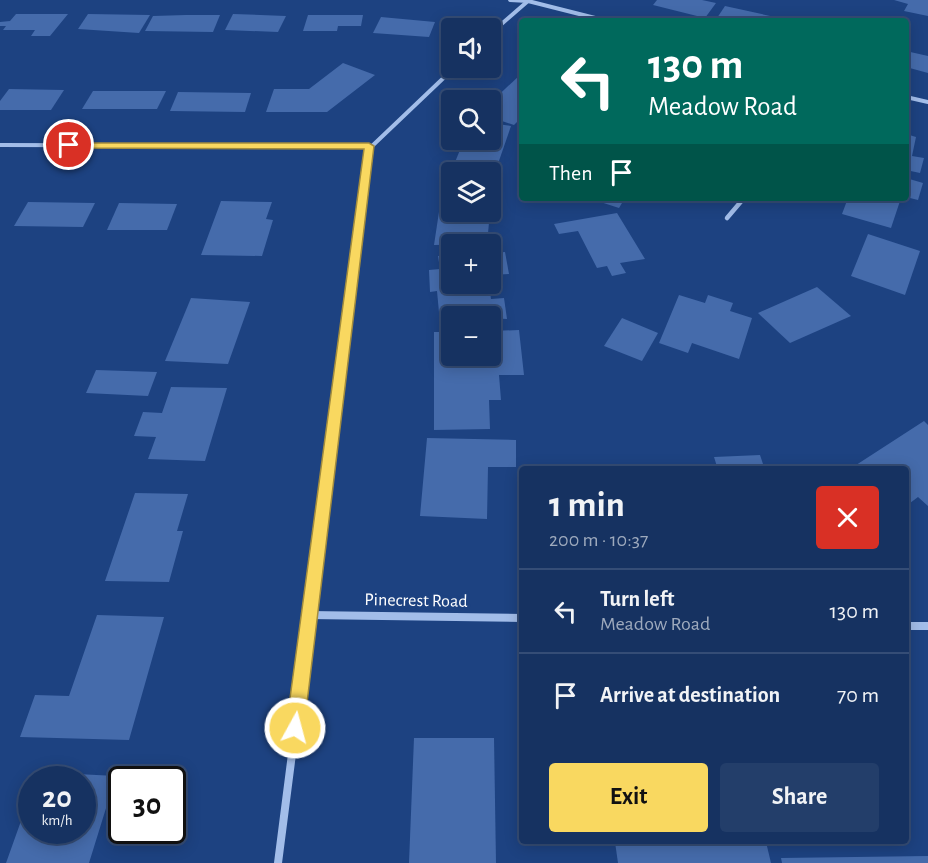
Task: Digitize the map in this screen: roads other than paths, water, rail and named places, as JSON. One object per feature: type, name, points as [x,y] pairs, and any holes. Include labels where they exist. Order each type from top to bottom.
[{"type":"street","points":[[510,0],[528,1],[595,18]]},
{"type":"street","points":[[501,24],[528,1]]},
{"type":"street","points":[[278,863],[369,146],[443,78]]},
{"type":"street","points":[[909,98],[928,102]]},
{"type":"street","points":[[0,145],[369,146]]},
{"type":"street","points":[[727,218],[741,201]]},
{"type":"street","name":"Pinecrest Road","points":[[309,615],[519,618]]},
{"type":"street","points":[[909,626],[928,626]]}]
